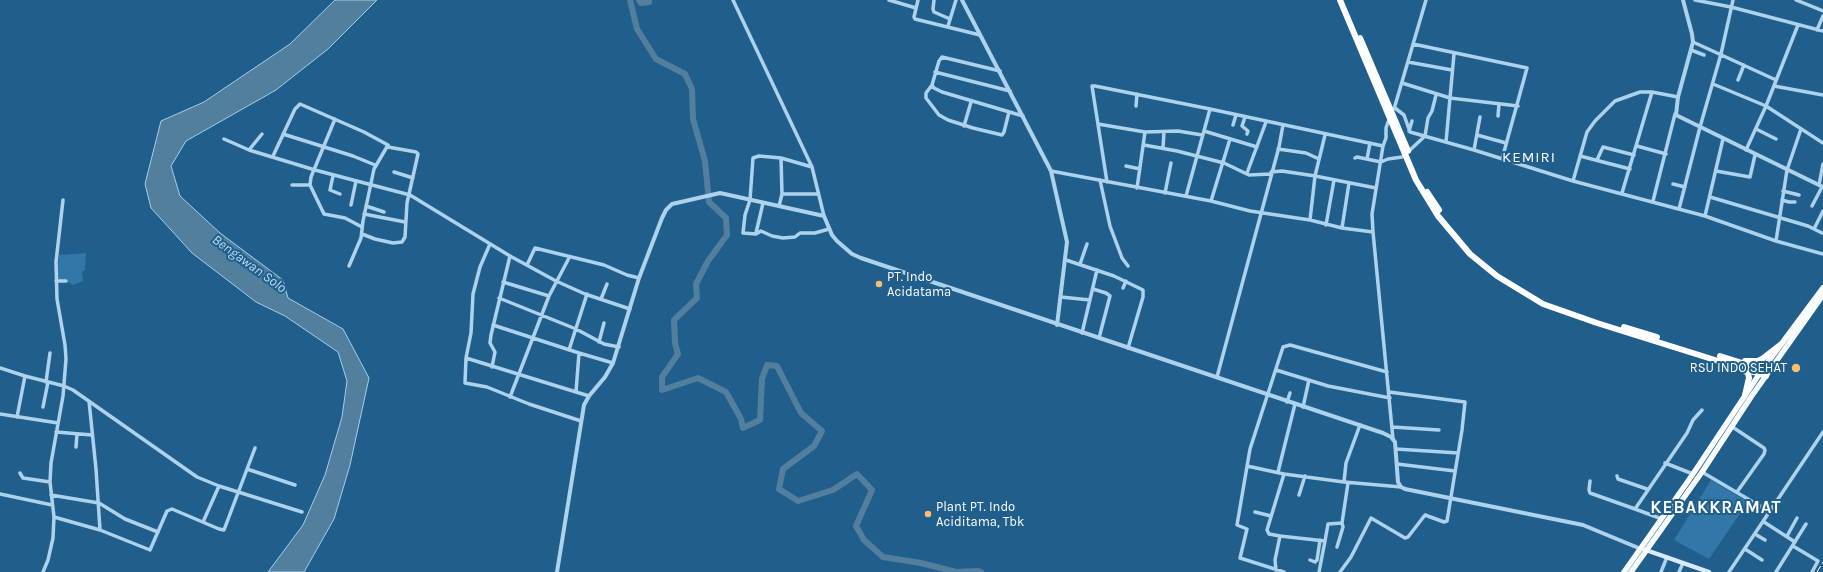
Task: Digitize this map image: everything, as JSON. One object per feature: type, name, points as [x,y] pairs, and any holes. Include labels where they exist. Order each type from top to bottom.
[{"type":"highway","points":[[1340,0],[1416,180],[1438,216],[1470,254],[1506,282],[1543,304],[1637,336],[1764,373]]},
{"type":"highway","points":[[1344,0],[1421,180],[1442,214],[1479,257],[1516,284],[1558,306],[1729,359],[1764,373]]},
{"type":"highway","points":[[1624,572],[1644,550],[1702,472],[1764,373],[1780,344],[1823,288]]},
{"type":"highway","points":[[1631,572],[1662,519],[1745,395],[1822,299]]},
{"type":"highway","points":[[1729,359],[1746,362],[1758,361],[1780,344]]},
{"type":"highway","points":[[1734,364],[1748,373],[1749,378],[1745,395]]},
{"type":"main road","points":[[1644,550],[1709,572]]},
{"type":"street","points":[[733,0],[812,167],[817,194],[829,229],[837,241],[858,257],[1057,325],[1217,377],[1287,402],[1360,425],[1383,433],[1393,439]]},
{"type":"street","points":[[889,0],[916,8]]},
{"type":"street","points":[[918,0],[914,17],[915,19],[981,35]]},
{"type":"street","points":[[934,0],[934,12],[950,19]]},
{"type":"street","points":[[948,26],[956,0]]},
{"type":"street","points":[[962,0],[1051,171],[1067,238],[1066,260],[1057,325]]},
{"type":"street","points":[[1409,131],[1405,116],[1394,109],[1426,0]]},
{"type":"street","points":[[1653,201],[1693,42],[1683,0]]},
{"type":"street","points":[[1695,0],[1731,7],[1823,31]]},
{"type":"street","points":[[1679,209],[1721,54],[1732,0]]},
{"type":"street","points":[[1796,0],[1823,11]]},
{"type":"street","points":[[1817,30],[1823,16]]},
{"type":"street","points":[[1746,150],[1766,106],[1798,25]]},
{"type":"street","points":[[1693,42],[1744,64],[1776,80]]},
{"type":"street","points":[[1413,44],[1454,54],[1527,68],[1518,106],[1502,159]]},
{"type":"street","points":[[1691,50],[1704,55]]},
{"type":"street","points":[[1446,142],[1454,54]]},
{"type":"street","points":[[1000,71],[944,57],[940,58],[932,84],[926,93],[928,101],[942,117],[964,126],[1002,134],[1004,132],[1009,112]]},
{"type":"street","points":[[1408,62],[1452,70]]},
{"type":"street","points":[[1738,80],[1744,64]]},
{"type":"street","points":[[935,72],[1010,91]]},
{"type":"street","points":[[1402,83],[1436,95],[1450,98],[1518,106]]},
{"type":"street","points":[[932,84],[935,89],[942,92],[1024,117]]},
{"type":"street","points":[[1713,84],[1766,106],[1823,143]]},
{"type":"street","points":[[1128,266],[1122,258],[1110,226],[1103,181],[1098,124],[1092,86],[1099,86],[1210,108],[1325,135],[1383,146]]},
{"type":"street","points":[[1774,86],[1782,89],[1823,95]]},
{"type":"street","points":[[1572,181],[1587,132],[1614,101],[1634,93],[1652,92],[1678,97]]},
{"type":"street","points":[[1622,193],[1652,92]]},
{"type":"street","points":[[1136,106],[1137,94]]},
{"type":"street","points":[[1410,150],[1425,136],[1428,118],[1432,111],[1436,95]]},
{"type":"street","points":[[964,126],[971,102]]},
{"type":"street","points":[[273,156],[296,106],[300,104],[364,132],[388,147],[417,153],[410,195],[406,207],[404,237],[400,243],[382,241],[362,234]]},
{"type":"street","points":[[1498,116],[1500,104]]},
{"type":"street","points":[[1186,196],[1210,108]]},
{"type":"street","points":[[1675,114],[1755,155],[1821,186]]},
{"type":"street","points":[[1233,125],[1236,115]]},
{"type":"street","points":[[1245,117],[1242,126],[1248,131],[1247,134]]},
{"type":"street","points":[[1474,150],[1480,117]]},
{"type":"street","points":[[335,119],[310,185],[324,214],[345,218],[362,227]]},
{"type":"street","points":[[1409,131],[1412,121]]},
{"type":"street","points":[[1247,173],[1266,122]]},
{"type":"street","points":[[1388,122],[1372,214],[1393,439],[1396,449],[1398,482],[1401,487]]},
{"type":"street","points":[[1098,124],[1145,132],[1178,131],[1203,133],[1257,147]]},
{"type":"street","points":[[1217,377],[1278,149],[1283,125]]},
{"type":"street","points":[[1756,129],[1776,139]]},
{"type":"street","points":[[1776,240],[1787,170],[1801,129]]},
{"type":"street","points":[[1409,131],[1572,181],[1653,201],[1705,216],[1823,254]]},
{"type":"street","points":[[1137,188],[1145,132]]},
{"type":"street","points":[[1163,148],[1164,132]]},
{"type":"street","points":[[249,150],[262,134]]},
{"type":"street","points":[[283,134],[353,156],[375,165]]},
{"type":"street","points":[[1310,220],[1315,176],[1325,135]]},
{"type":"street","points":[[1477,135],[1506,143]]},
{"type":"street","points":[[224,139],[249,150],[273,156],[333,176],[410,195],[510,256],[556,281],[630,309]]},
{"type":"street","points":[[1211,201],[1224,163],[1230,139]]},
{"type":"street","points":[[1705,216],[1723,139]]},
{"type":"street","points":[[1367,159],[1370,144]]},
{"type":"street","points":[[1144,145],[1163,148],[1224,163],[1249,175],[1258,176],[1282,171],[1376,188]]},
{"type":"street","points":[[1637,146],[1666,154]]},
{"type":"street","points":[[349,266],[362,234],[364,214],[375,165],[388,147]]},
{"type":"street","points":[[1597,160],[1603,147],[1634,154]]},
{"type":"street","points":[[1278,149],[1306,154],[1319,159]]},
{"type":"street","points":[[1716,171],[1750,177],[1755,155]]},
{"type":"street","points":[[812,167],[780,158],[759,156],[753,158],[750,200],[742,230],[744,234],[756,234],[761,230],[772,236],[793,238],[800,233],[815,233],[829,229]]},
{"type":"street","points":[[1580,156],[1630,169]]},
{"type":"street","points":[[1355,158],[1358,157],[1381,162],[1388,159],[1402,157]]},
{"type":"street","points":[[779,206],[782,194],[780,158]]},
{"type":"street","points":[[1165,193],[1171,163]]},
{"type":"street","points":[[1812,206],[1821,186],[1823,164]]},
{"type":"street","points":[[1126,166],[1140,169]]},
{"type":"street","points":[[1051,171],[1211,201],[1260,213],[1310,220],[1326,225],[1373,232]]},
{"type":"street","points":[[394,172],[413,178]]},
{"type":"street","points":[[333,176],[330,190],[340,194]]},
{"type":"street","points":[[1326,225],[1334,180]]},
{"type":"street","points":[[351,205],[356,181]]},
{"type":"street","points":[[1342,228],[1349,183]]},
{"type":"street","points":[[1673,184],[1685,187]]},
{"type":"street","points":[[292,185],[310,185]]},
{"type":"street","points":[[1783,191],[1799,195]]},
{"type":"street","points":[[557,572],[581,421],[588,396],[603,380],[613,363],[640,278],[666,210],[674,203],[704,197],[711,194],[722,193],[824,216]]},
{"type":"street","points":[[782,194],[817,194]]},
{"type":"street","points":[[1710,197],[1780,218],[1822,233]]},
{"type":"street","points":[[43,572],[48,560],[53,538],[54,517],[50,482],[52,452],[64,386],[65,345],[58,310],[56,281],[57,249],[63,200]]},
{"type":"street","points":[[1782,200],[1795,202]]},
{"type":"street","points":[[756,234],[763,203]]},
{"type":"street","points":[[366,206],[384,212]]},
{"type":"street","points":[[1814,229],[1823,211]]},
{"type":"street","points":[[364,214],[405,222]]},
{"type":"street","points":[[490,244],[480,267],[474,290],[470,341],[466,358],[465,383],[487,387],[581,421]]},
{"type":"street","points":[[1080,264],[1087,244]]},
{"type":"street","points":[[527,265],[534,248],[569,258],[604,265],[627,275],[640,278]]},
{"type":"street","points":[[492,366],[495,352],[490,343],[499,298],[510,256]]},
{"type":"street","points":[[510,396],[549,296],[569,258]]},
{"type":"street","points":[[1066,260],[1098,270],[1141,288],[1144,294],[1128,348]]},
{"type":"street","points":[[1082,333],[1098,270]]},
{"type":"street","points":[[56,281],[66,281]]},
{"type":"street","points":[[1123,288],[1126,281]]},
{"type":"street","points":[[503,282],[549,296]]},
{"type":"street","points":[[601,299],[607,284]]},
{"type":"street","points":[[1093,288],[1106,292],[1110,296],[1099,338]]},
{"type":"street","points":[[569,350],[587,294]]},
{"type":"street","points":[[1061,297],[1090,300]]},
{"type":"street","points":[[499,298],[576,329],[606,345],[618,347]]},
{"type":"street","points":[[599,342],[604,323]]},
{"type":"street","points":[[493,325],[579,354],[613,363]]},
{"type":"street","points":[[1284,572],[1242,560],[1240,556],[1247,529],[1237,525],[1253,436],[1268,395],[1282,349],[1287,344],[1387,372]]},
{"type":"street","points":[[43,406],[50,353]]},
{"type":"street","points":[[576,392],[579,354]]},
{"type":"street","points":[[466,358],[588,396]]},
{"type":"street","points":[[0,368],[64,386],[89,401],[197,477],[219,486],[302,512]]},
{"type":"street","points":[[1276,370],[1328,386],[1390,398]]},
{"type":"street","points":[[17,417],[25,376]]},
{"type":"street","points":[[1303,407],[1309,380]]},
{"type":"street","points":[[1340,572],[1351,557],[1371,518],[1405,538],[1408,537],[1425,515],[1446,522],[1465,402],[1389,392]]},
{"type":"street","points":[[1287,402],[1290,393]]},
{"type":"street","points":[[89,401],[99,503],[100,530]]},
{"type":"street","points":[[1278,472],[1295,404]]},
{"type":"street","points":[[1634,509],[1686,433],[1692,420],[1702,410]]},
{"type":"street","points":[[0,414],[58,423]]},
{"type":"street","points":[[1344,482],[1346,463],[1360,425]]},
{"type":"street","points":[[1731,426],[1765,450],[1764,454],[1737,492]]},
{"type":"street","points":[[1392,427],[1439,430]]},
{"type":"street","points":[[56,432],[92,435]]},
{"type":"street","points":[[1729,572],[1823,432]]},
{"type":"street","points":[[76,446],[77,434]]},
{"type":"street","points":[[54,517],[100,530],[150,550],[167,511],[172,508],[224,530],[255,448]]},
{"type":"street","points":[[1396,449],[1458,453]]},
{"type":"street","points":[[1665,463],[1693,474]]},
{"type":"street","points":[[1397,464],[1455,471]]},
{"type":"street","points":[[1247,466],[1284,474],[1348,483],[1401,487],[1420,493],[1583,525],[1644,550]]},
{"type":"street","points":[[247,469],[295,485]]},
{"type":"street","points":[[1702,472],[1770,512]]},
{"type":"street","points":[[20,473],[24,478],[50,482]]},
{"type":"street","points":[[1284,474],[1267,532],[1269,534],[1280,536],[1325,541]]},
{"type":"street","points":[[1299,495],[1305,476]]},
{"type":"street","points":[[1617,476],[1618,479],[1647,489]]},
{"type":"street","points":[[1590,482],[1590,494],[1662,519]]},
{"type":"street","points":[[1337,547],[1343,527],[1342,523],[1348,483]]},
{"type":"street","points":[[203,522],[219,486]]},
{"type":"street","points":[[0,494],[52,505]]},
{"type":"street","points":[[51,495],[99,503],[125,519],[158,532]]},
{"type":"street","points":[[1255,512],[1271,516]]},
{"type":"street","points":[[1787,536],[1797,518]]},
{"type":"street","points":[[1764,522],[1795,542]]},
{"type":"street","points":[[1319,572],[1328,524],[1342,523]]},
{"type":"street","points":[[1777,572],[1806,524]]},
{"type":"street","points":[[1755,534],[1765,540]]},
{"type":"street","points":[[1276,570],[1275,560],[1280,536]]},
{"type":"street","points":[[1310,560],[1315,562],[1317,560],[1320,540]]},
{"type":"street","points":[[1793,546],[1818,561],[1812,572]]},
{"type":"street","points":[[1745,549],[1762,560]]},
{"type":"street","points":[[1661,572],[1667,557]]},
{"type":"street","points":[[1679,572],[1683,563]]},
{"type":"shaded area","points":[[86,253],[85,270],[82,272],[83,281],[73,285],[66,281],[57,280],[59,255]]},
{"type":"shaded area","points":[[1711,480],[1748,502],[1709,559],[1674,540]]},
{"type":"water","name":"Bengawan Solo","points":[[335,0],[377,0],[328,49],[276,90],[186,141],[171,166],[180,196],[220,233],[283,280],[288,298],[343,329],[369,378],[350,465],[334,519],[304,572],[268,572],[303,525],[325,475],[342,417],[347,381],[338,352],[285,316],[256,302],[192,253],[151,208],[145,184],[161,121],[204,102],[290,44]]},
{"type":"waterway","points":[[630,0],[637,29],[656,59],[685,74],[692,89],[693,119],[705,161],[709,202],[726,218],[727,235],[708,261],[696,284],[697,298],[674,320],[675,343],[678,354],[662,377],[662,390],[698,378],[726,392],[741,419],[743,428],[760,420],[762,379],[767,365],[777,366],[801,413],[822,431],[814,446],[783,469],[779,489],[798,501],[833,490],[857,474],[872,490],[856,526],[864,540],[883,557],[921,563],[956,572],[981,572]]},
{"type":"waterway","points":[[639,0],[641,3],[649,2],[649,0]]},
{"type":"railway","points":[[1817,572],[1823,562]]},
{"type":"place","name":"PT. Indo Acidatama","points":[[879,284]]},
{"type":"place","name":"RSU INDO SEHAT","points":[[1796,368]]},
{"type":"place","name":"Plant PT. Indo Aciditama, Tbk","points":[[928,514]]},
{"type":"district","name":"KEMIRI","points":[[1529,158]]},
{"type":"district","name":"KEBAKKRAMAT","points":[[1716,508]]}]
